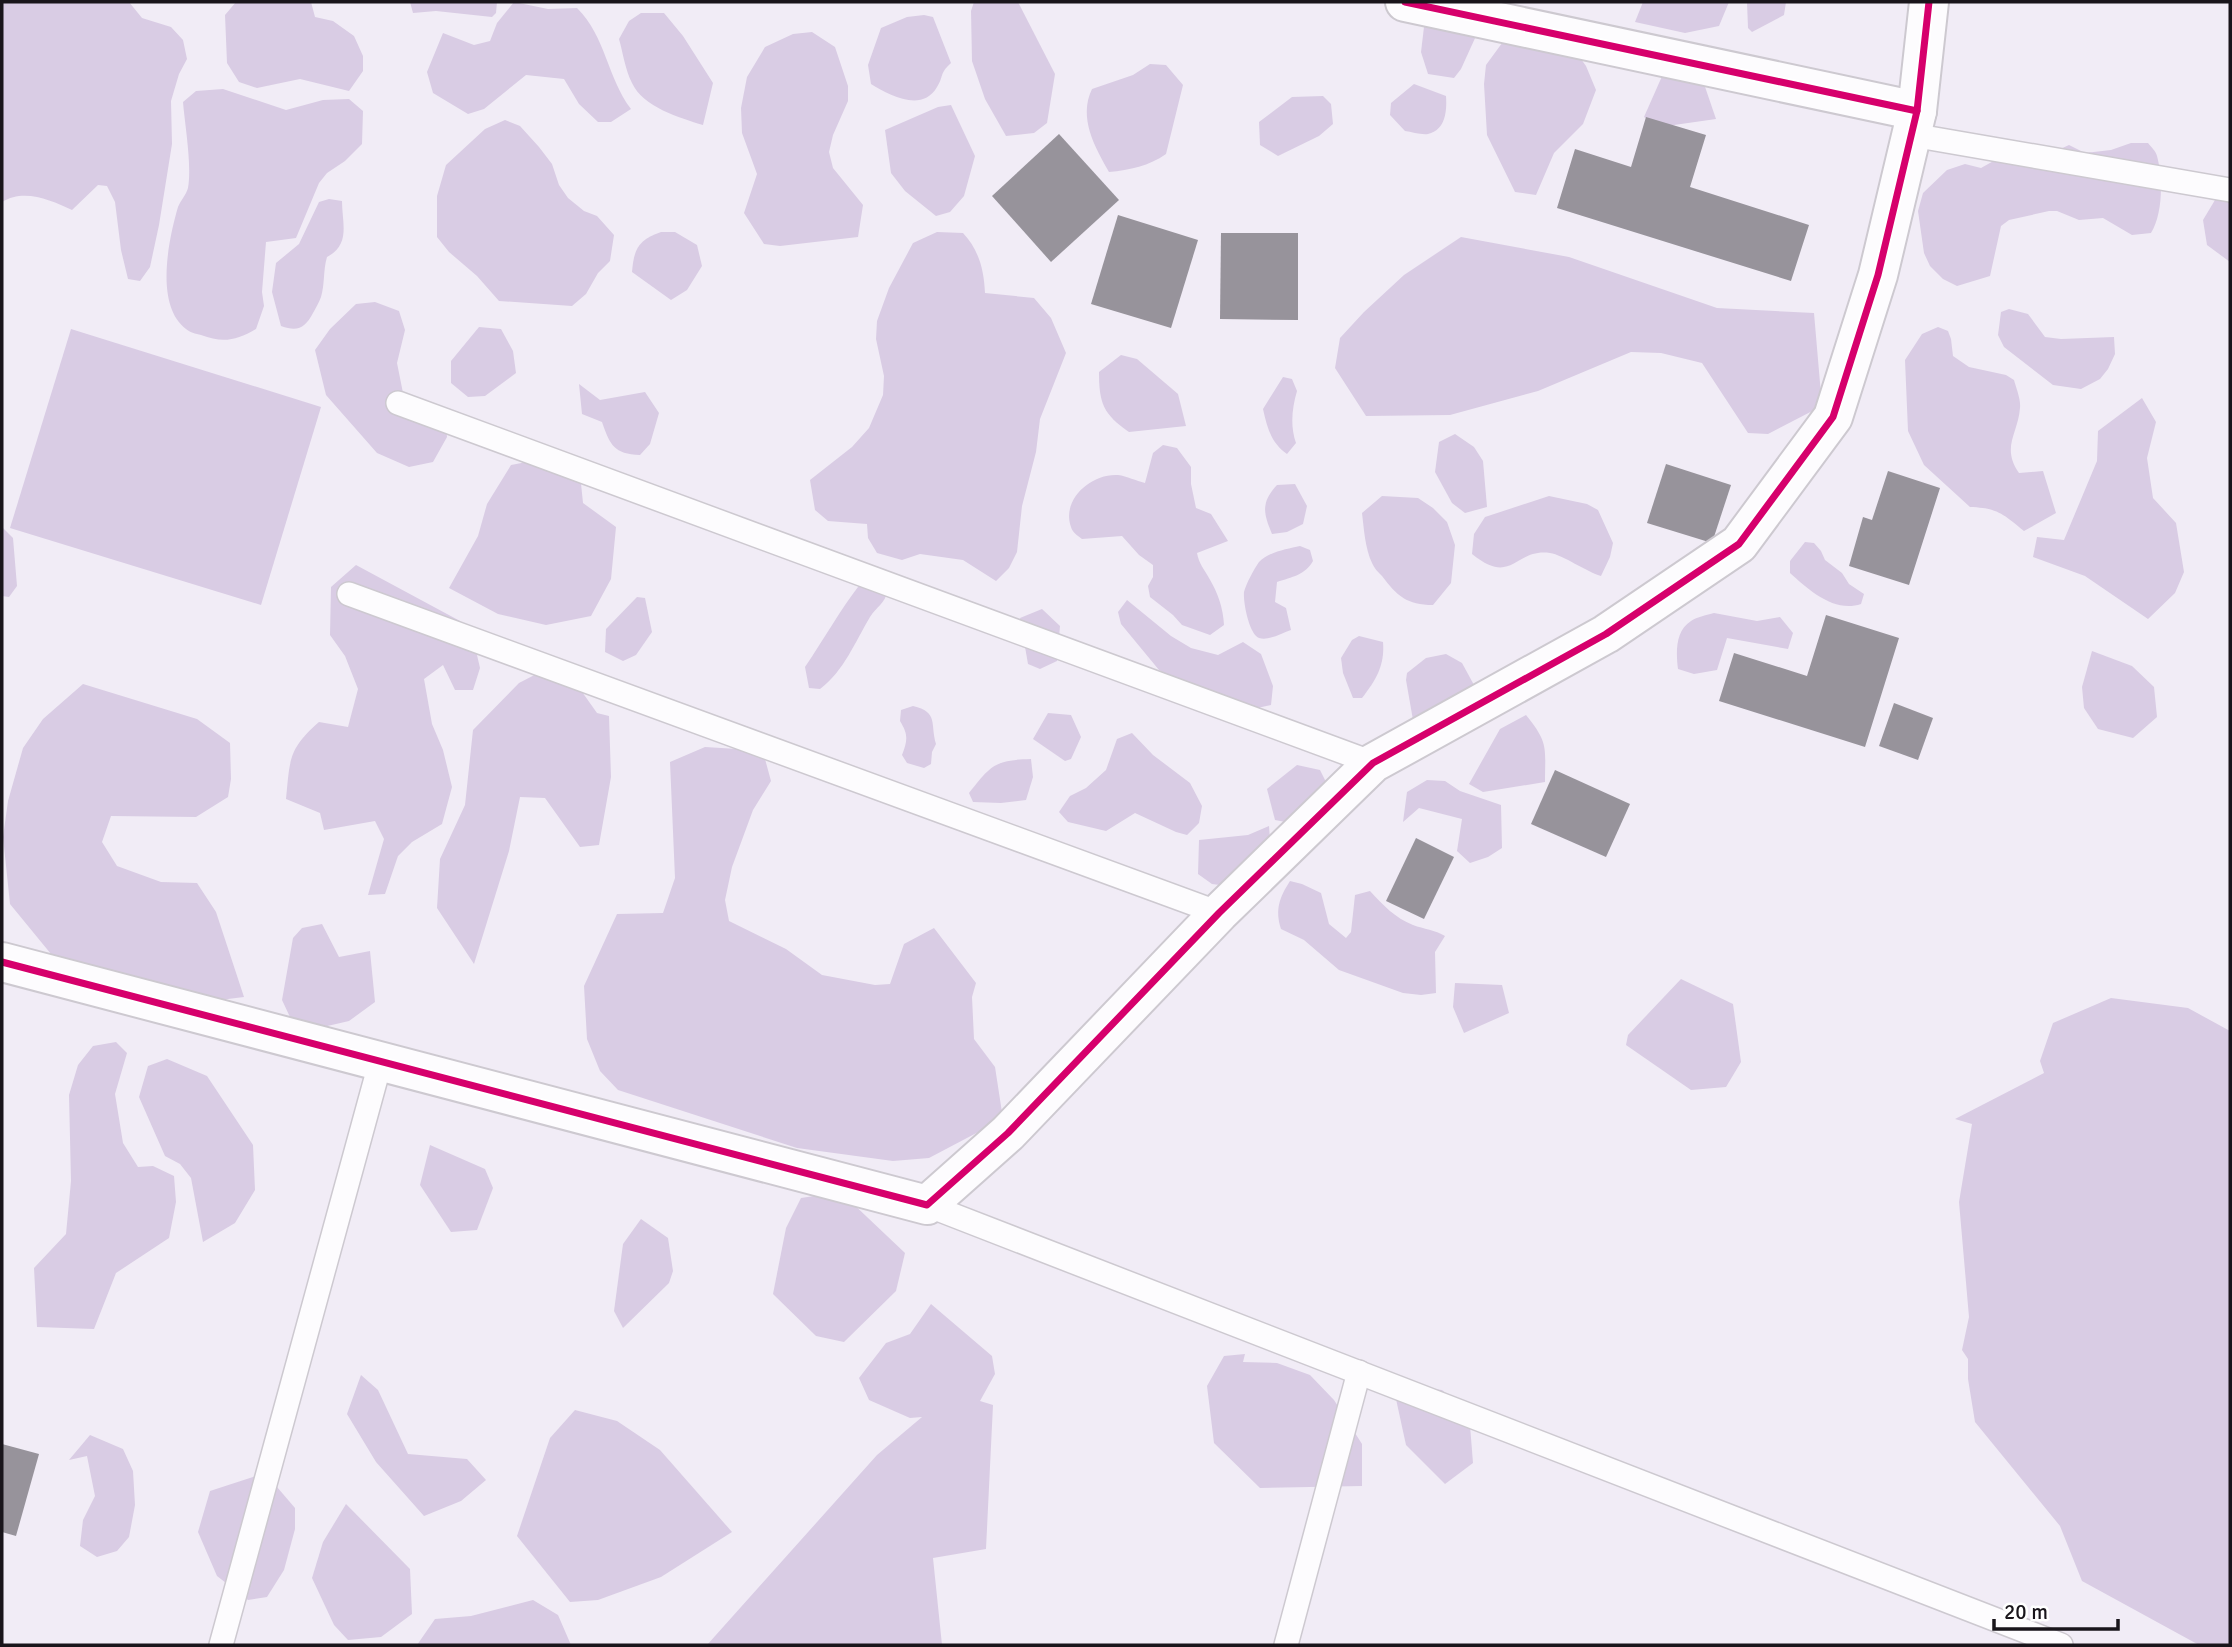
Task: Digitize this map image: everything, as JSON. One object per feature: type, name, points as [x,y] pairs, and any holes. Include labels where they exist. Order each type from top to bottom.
[{"type":"street","points":[[1405,2],[1915,123]]},
{"type":"street","points":[[2,962],[927,1205],[1008,1133],[1219,914],[1373,763],[1606,634],[1739,544],[1833,417],[1878,275],[1915,123],[1929,2]]},
{"type":"lane","points":[[1915,123],[2230,190]]},
{"type":"lane","points":[[398,403],[1373,763]]},
{"type":"lane","points":[[349,594],[1219,914]]},
{"type":"lane","points":[[221,1645],[381,1060]]},
{"type":"lane","points":[[927,1205],[2061,1645]]},
{"type":"lane","points":[[1286,1645],[1359,1373]]},
{"type":"shaded area","points":[[2,2],[129,2],[142,18],[171,27],[183,40],[187,59],[179,74],[171,101],[172,144],[159,225],[150,267],[140,281],[128,279],[115,202],[107,186],[98,185],[72,210],[37,197],[19,196],[2,202]]},
{"type":"shaded area","points":[[236,2],[311,2],[315,17],[333,21],[354,36],[363,56],[363,71],[349,91],[300,79],[257,88],[239,82],[227,63],[225,15]]},
{"type":"shaded area","points":[[410,2],[497,2],[496,13],[492,17],[436,11],[413,13]]},
{"type":"shaded area","points":[[514,2],[548,9],[577,8],[587,19],[601,44],[623,97],[631,109],[611,122],[598,122],[579,104],[564,79],[526,75],[484,109],[468,114],[433,93],[427,72],[443,33],[474,45],[490,41],[497,23]]},
{"type":"shaded area","points":[[974,2],[1018,2],[1055,74],[1047,123],[1034,133],[1006,136],[985,99],[972,61],[971,11]]},
{"type":"shaded area","points":[[1427,2],[1481,25],[1461,69],[1454,78],[1428,74],[1421,52]]},
{"type":"shaded area","points":[[1643,2],[1729,2],[1719,26],[1685,33],[1635,22]]},
{"type":"shaded area","points":[[1747,2],[1786,2],[1784,15],[1752,32],[1748,28]]},
{"type":"shaded area","points":[[641,13],[664,13],[683,36],[713,83],[703,125],[653,105],[632,83],[619,39],[629,21]]},
{"type":"shaded area","points":[[1524,13],[1560,30],[1586,66],[1596,90],[1583,124],[1554,153],[1536,195],[1515,192],[1487,135],[1484,84],[1486,65]]},
{"type":"shaded area","points":[[907,17],[933,17],[951,63],[931,95],[923,99],[905,99],[871,84],[868,65],[881,28]]},
{"type":"shaded area","points":[[812,32],[835,47],[848,86],[848,101],[833,135],[829,152],[833,168],[863,205],[858,237],[780,246],[764,244],[744,213],[757,174],[742,133],[741,108],[747,77],[765,47],[793,34]]},
{"type":"shaded area","points":[[1150,64],[1166,65],[1183,85],[1166,154],[1139,167],[1109,172],[1090,132],[1087,111],[1092,89],[1133,75]]},
{"type":"shaded area","points":[[1663,74],[1702,78],[1716,119],[1660,127],[1644,117]]},
{"type":"shaded area","points":[[1414,84],[1446,96],[1442,124],[1434,132],[1419,134],[1405,131],[1390,115],[1391,103]]},
{"type":"shaded area","points":[[223,89],[286,110],[323,100],[349,99],[363,111],[362,144],[319,183],[296,238],[266,242],[262,292],[264,306],[256,329],[242,336],[222,340],[191,332],[176,318],[170,304],[167,271],[174,220],[187,191],[189,179],[183,102],[196,91]]},
{"type":"shaded area","points":[[1323,96],[1331,104],[1333,124],[1319,136],[1278,156],[1260,145],[1259,122],[1292,97]]},
{"type":"shaded area","points":[[951,105],[975,156],[964,196],[950,212],[936,216],[905,191],[891,173],[885,130],[938,107]]},
{"type":"shaded area","points":[[505,120],[520,126],[539,147],[552,164],[559,185],[568,198],[584,211],[597,216],[614,235],[610,261],[598,273],[586,294],[572,306],[499,301],[437,237],[437,196],[446,165],[485,129]]},
{"type":"shaded area","points":[[2131,143],[2148,143],[2157,156],[2161,196],[2158,216],[2151,233],[2132,235],[2103,218],[2079,220],[2057,211],[2049,211],[2009,220],[2001,226],[1990,276],[1957,286],[1943,279],[1930,266],[1924,253],[1918,211],[1923,193],[1947,170],[1965,164],[1981,168],[2006,154],[2047,155],[2069,145],[2085,153],[2111,150]]},
{"type":"shaded area","points":[[2221,190],[2230,193],[2230,262],[2207,245],[2203,220]]},
{"type":"shaded area","points":[[329,199],[342,201],[344,232],[335,252],[327,257],[321,297],[304,325],[292,329],[281,326],[272,292],[276,263],[299,244],[319,202]]},
{"type":"shaded area","points":[[661,232],[675,232],[697,245],[702,266],[687,290],[671,300],[632,272],[639,246],[647,238]]},
{"type":"shaded area","points":[[937,232],[963,233],[980,261],[985,293],[1034,298],[1051,318],[1066,353],[1040,419],[1036,452],[1022,506],[1017,552],[1009,568],[996,581],[963,560],[920,554],[902,560],[877,553],[868,538],[867,524],[828,521],[815,510],[810,480],[852,447],[869,428],[883,395],[884,376],[876,339],[877,321],[889,288],[913,243]]},
{"type":"shaded area","points":[[1461,237],[1569,257],[1717,308],[1814,313],[1822,406],[1768,434],[1748,433],[1702,363],[1661,353],[1631,352],[1538,391],[1450,415],[1366,416],[1335,368],[1340,338],[1404,275]]},
{"type":"shaded area","points":[[375,302],[399,311],[405,330],[397,363],[404,398],[446,427],[447,437],[433,462],[409,467],[377,453],[326,395],[315,350],[330,329],[356,304]]},
{"type":"shaded area","points":[[2009,309],[2028,314],[2045,337],[2114,337],[2115,354],[2108,369],[2100,379],[2081,389],[2053,385],[2004,347],[1998,335],[2001,312]]},
{"type":"shaded area","points":[[479,327],[501,329],[513,351],[516,373],[485,396],[468,397],[451,383],[451,361]]},
{"type":"shaded area","points":[[1938,327],[1948,331],[1953,356],[1969,367],[2006,375],[2014,380],[2020,405],[2011,456],[2019,473],[2043,471],[2056,513],[2024,531],[2000,513],[1970,507],[1924,465],[1908,431],[1905,360],[1922,334]]},
{"type":"shaded area","points":[[71,329],[321,407],[261,605],[10,528]]},
{"type":"shaded area","points":[[1121,355],[1137,359],[1178,394],[1186,426],[1129,432],[1113,419],[1104,407],[1099,372]]},
{"type":"shaded area","points":[[1283,377],[1292,379],[1297,391],[1292,417],[1296,443],[1287,454],[1273,440],[1263,409]]},
{"type":"shaded area","points":[[579,384],[600,400],[645,392],[659,413],[650,444],[640,455],[624,453],[614,447],[602,422],[582,414]]},
{"type":"shaded area","points":[[2142,398],[2156,422],[2147,458],[2153,498],[2176,523],[2184,572],[2175,593],[2148,619],[2085,576],[2033,557],[2037,537],[2064,540],[2097,461],[2098,431]]},
{"type":"shaded area","points":[[1455,434],[1474,447],[1483,461],[1487,507],[1465,513],[1452,503],[1435,472],[1439,442]]},
{"type":"shaded area","points":[[1163,445],[1177,448],[1191,467],[1196,508],[1211,514],[1228,541],[1197,553],[1220,601],[1224,625],[1210,635],[1182,625],[1150,597],[1148,586],[1153,577],[1153,565],[1139,555],[1122,536],[1082,539],[1071,527],[1070,507],[1081,490],[1098,478],[1108,476],[1118,475],[1145,483],[1153,453]]},
{"type":"shaded area","points":[[558,456],[579,464],[583,503],[616,527],[611,579],[591,616],[546,625],[498,614],[449,588],[478,536],[487,504],[511,465]]},
{"type":"shaded area","points":[[1295,484],[1307,506],[1303,524],[1287,532],[1272,534],[1265,514],[1268,497],[1277,485]]},
{"type":"shaded area","points":[[1382,496],[1418,498],[1447,522],[1455,545],[1451,583],[1433,605],[1403,598],[1373,565],[1366,545],[1362,513]]},
{"type":"shaded area","points":[[1549,496],[1587,504],[1598,510],[1613,543],[1601,576],[1550,553],[1528,556],[1505,567],[1496,567],[1472,554],[1474,534],[1485,517]]},
{"type":"shaded area","points":[[2,527],[13,538],[17,586],[9,597],[2,596]]},
{"type":"shaded area","points":[[1805,542],[1814,543],[1825,560],[1842,573],[1849,584],[1864,594],[1861,604],[1851,606],[1832,603],[1814,593],[1790,573],[1790,561]]},
{"type":"shaded area","points":[[1300,546],[1310,550],[1313,561],[1310,566],[1293,577],[1277,582],[1275,602],[1286,608],[1291,630],[1271,638],[1259,638],[1252,631],[1247,617],[1244,597],[1246,585],[1257,565],[1267,556]]},
{"type":"shaded area","points":[[356,565],[460,621],[474,642],[480,668],[473,690],[455,690],[443,665],[424,679],[432,724],[443,750],[452,787],[442,824],[412,842],[398,856],[385,894],[368,895],[384,839],[375,821],[324,830],[320,813],[286,799],[292,756],[301,740],[319,722],[348,727],[358,689],[345,656],[330,635],[331,587]]},
{"type":"shaded area","points":[[861,583],[887,591],[885,599],[870,617],[836,674],[820,689],[809,688],[805,667]]},
{"type":"shaded area","points":[[637,597],[645,598],[652,632],[636,655],[623,661],[605,652],[606,629]]},
{"type":"shaded area","points":[[1127,600],[1171,636],[1191,648],[1218,655],[1243,642],[1261,654],[1273,686],[1271,705],[1248,710],[1197,690],[1159,670],[1121,624],[1118,612]]},
{"type":"shaded area","points":[[1042,609],[1060,626],[1057,661],[1040,669],[1028,664],[1020,618]]},
{"type":"shaded area","points":[[1714,613],[1757,621],[1780,617],[1793,633],[1788,649],[1727,638],[1717,670],[1694,674],[1678,669],[1677,649],[1682,630],[1693,620]]},
{"type":"shaded area","points":[[1359,636],[1383,642],[1383,658],[1375,678],[1362,698],[1353,698],[1343,673],[1341,658],[1352,640]]},
{"type":"shaded area","points":[[2092,651],[2132,666],[2154,687],[2157,717],[2133,738],[2098,729],[2084,708],[2082,687]]},
{"type":"shaded area","points":[[1446,654],[1462,663],[1474,685],[1444,718],[1413,720],[1407,673],[1426,658]]},
{"type":"shaded area","points":[[548,668],[580,689],[597,713],[609,716],[611,777],[599,845],[580,847],[545,798],[520,797],[509,851],[474,964],[437,908],[440,859],[465,805],[473,730],[519,683]]},
{"type":"shaded area","points":[[83,684],[197,719],[230,743],[231,779],[228,797],[196,817],[111,816],[102,842],[117,866],[161,882],[197,883],[216,912],[244,997],[156,1008],[119,1001],[51,954],[10,904],[3,837],[8,801],[23,748],[43,719]]},
{"type":"shaded area","points":[[913,706],[927,712],[933,725],[936,744],[931,764],[924,768],[907,763],[902,755],[906,737],[900,721],[901,710]]},
{"type":"shaded area","points":[[1048,713],[1071,715],[1081,737],[1071,759],[1065,761],[1033,739]]},
{"type":"shaded area","points":[[1526,715],[1539,732],[1544,746],[1545,782],[1483,792],[1469,784],[1500,729]]},
{"type":"shaded area","points":[[1132,733],[1153,755],[1190,783],[1202,806],[1199,823],[1187,835],[1135,813],[1106,831],[1068,822],[1059,812],[1070,796],[1086,788],[1106,770],[1117,739]]},
{"type":"shaded area","points":[[705,747],[754,750],[765,759],[771,781],[753,810],[732,867],[725,900],[729,921],[786,949],[822,975],[875,985],[890,984],[904,944],[934,928],[976,983],[972,997],[974,1039],[995,1067],[1003,1119],[929,1158],[893,1161],[797,1148],[618,1090],[600,1071],[587,1039],[584,986],[617,914],[663,913],[675,878],[670,762]]},
{"type":"shaded area","points":[[1031,759],[1033,777],[1026,800],[973,802],[969,793],[989,770],[1001,763]]},
{"type":"shaded area","points":[[1297,765],[1320,770],[1334,798],[1296,824],[1275,820],[1267,789]]},
{"type":"shaded area","points":[[1427,780],[1445,781],[1460,791],[1501,805],[1502,848],[1488,857],[1470,863],[1457,851],[1462,819],[1419,808],[1403,822],[1407,792]]},
{"type":"shaded area","points":[[1269,826],[1270,840],[1243,888],[1212,884],[1198,874],[1199,840],[1248,835]]},
{"type":"shaded area","points":[[1290,881],[1321,893],[1329,924],[1346,938],[1351,932],[1355,895],[1370,891],[1401,919],[1445,936],[1435,952],[1436,993],[1403,993],[1339,970],[1304,940],[1281,929],[1279,904]]},
{"type":"shaded area","points":[[322,924],[339,957],[370,951],[375,1002],[349,1021],[323,1027],[290,1017],[282,1000],[293,938],[302,928]]},
{"type":"shaded area","points":[[1681,979],[1733,1004],[1741,1062],[1726,1087],[1691,1090],[1626,1045],[1628,1035]]},
{"type":"shaded area","points":[[1455,983],[1502,985],[1509,1013],[1464,1033],[1453,1007]]},
{"type":"shaded area","points":[[2111,998],[2188,1008],[2230,1031],[2230,1645],[2199,1645],[2082,1581],[2060,1526],[1975,1422],[1968,1379],[1968,1359],[1962,1350],[1969,1317],[1959,1202],[1972,1124],[1955,1119],[2044,1073],[2040,1061],[2053,1023]]},
{"type":"shaded area","points":[[116,1042],[127,1053],[115,1094],[123,1143],[138,1167],[153,1166],[174,1176],[176,1202],[169,1238],[116,1273],[94,1329],[37,1327],[34,1268],[66,1234],[71,1181],[69,1095],[78,1065],[93,1046]]},
{"type":"shaded area","points":[[167,1059],[207,1076],[253,1145],[255,1190],[235,1223],[203,1242],[191,1178],[180,1164],[165,1156],[139,1097],[148,1066]]},
{"type":"shaded area","points":[[430,1145],[485,1169],[493,1188],[477,1230],[451,1232],[420,1185]]},
{"type":"shaded area","points":[[834,1193],[848,1199],[905,1253],[896,1291],[844,1342],[816,1336],[773,1294],[786,1228],[801,1198]]},
{"type":"shaded area","points":[[641,1219],[668,1238],[673,1271],[669,1283],[623,1328],[614,1311],[623,1244]]},
{"type":"shaded area","points":[[931,1304],[992,1356],[995,1374],[980,1401],[993,1405],[986,1549],[933,1558],[942,1645],[707,1645],[877,1455],[922,1417],[910,1418],[869,1400],[859,1378],[886,1343],[910,1334]]},
{"type":"shaded area","points":[[1245,1354],[1243,1362],[1277,1363],[1310,1375],[1334,1400],[1362,1444],[1362,1486],[1260,1488],[1214,1443],[1207,1386],[1224,1356]]},
{"type":"shaded area","points":[[361,1375],[378,1390],[408,1454],[467,1459],[486,1480],[461,1501],[424,1516],[376,1462],[347,1414]]},
{"type":"shaded area","points":[[1425,1388],[1442,1390],[1469,1413],[1473,1463],[1445,1484],[1406,1445],[1396,1399]]},
{"type":"shaded area","points":[[575,1410],[617,1421],[660,1450],[732,1532],[661,1577],[598,1600],[570,1602],[517,1536],[550,1438]]},
{"type":"shaded area","points":[[90,1435],[123,1449],[133,1471],[135,1505],[129,1537],[117,1551],[97,1557],[80,1546],[83,1520],[95,1496],[87,1456],[69,1460]]},
{"type":"shaded area","points":[[265,1473],[295,1508],[295,1529],[284,1570],[267,1597],[248,1600],[217,1576],[198,1532],[210,1491]]},
{"type":"shaded area","points":[[346,1504],[410,1569],[412,1614],[381,1637],[348,1640],[334,1625],[312,1578],[323,1542]]},
{"type":"shaded area","points":[[533,1600],[558,1615],[571,1645],[417,1645],[435,1619],[471,1616]]},
{"type":"building","points":[[1646,117],[1706,135],[1690,187],[1809,225],[1791,281],[1557,208],[1575,149],[1631,167]]},
{"type":"building","points":[[1059,134],[1119,200],[1051,262],[992,196]]},
{"type":"building","points":[[1118,215],[1198,240],[1171,328],[1091,304]]},
{"type":"building","points":[[1221,233],[1298,233],[1298,320],[1220,319]]},
{"type":"building","points":[[1666,464],[1731,485],[1712,543],[1647,523]]},
{"type":"building","points":[[1888,471],[1940,488],[1909,585],[1849,566],[1863,517],[1872,520]]},
{"type":"building","points":[[1826,615],[1899,638],[1865,747],[1719,701],[1734,653],[1807,676]]},
{"type":"building","points":[[1894,703],[1933,718],[1918,760],[1879,746]]},
{"type":"building","points":[[1555,770],[1630,804],[1606,857],[1531,824]]},
{"type":"building","points":[[1416,838],[1454,857],[1424,919],[1386,901]]},
{"type":"building","points":[[2,1444],[39,1454],[16,1536],[2,1532]]},
{"type":"cycle path","points":[[1405,2],[1917,111]]},
{"type":"cycle path","points":[[2,962],[927,1205],[1008,1133],[1219,913],[1373,763],[1606,634],[1739,544],[1833,417],[1878,275],[1917,111],[1929,2]]}]
